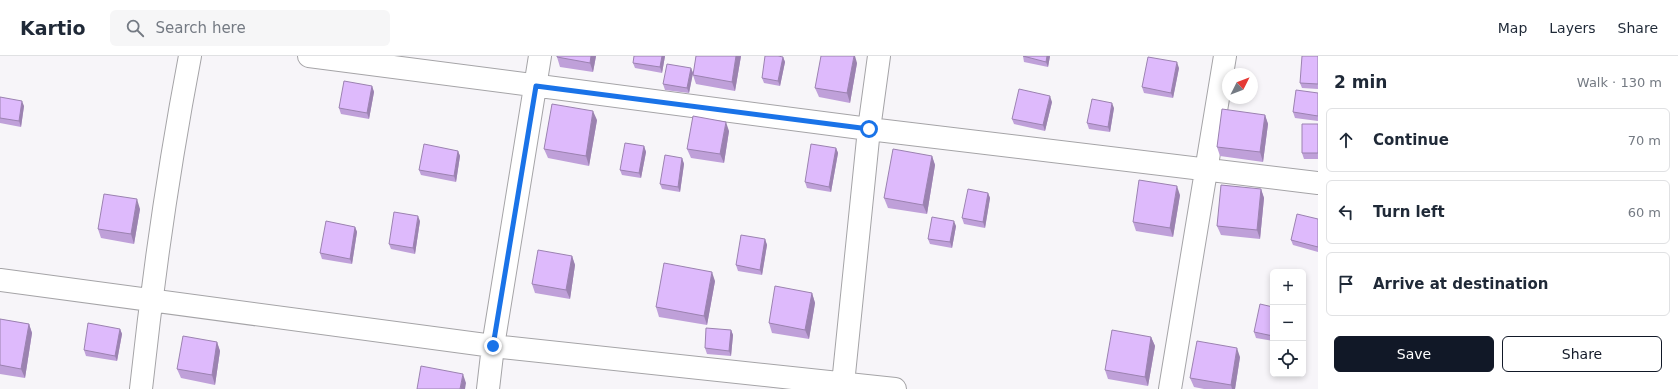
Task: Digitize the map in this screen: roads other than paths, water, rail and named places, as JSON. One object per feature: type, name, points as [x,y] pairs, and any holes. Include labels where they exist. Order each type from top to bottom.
[{"type":"street","points":[[141,389],[150,300],[178,118],[190,56]]},
{"type":"street","points":[[309,56],[869,129],[1318,183]]},
{"type":"street","points":[[488,389],[493,346],[540,56]]},
{"type":"street","points":[[843,384],[869,129],[879,56]]},
{"type":"street","points":[[1170,389],[1225,56]]},
{"type":"street","points":[[0,280],[493,346],[895,389]]}]
